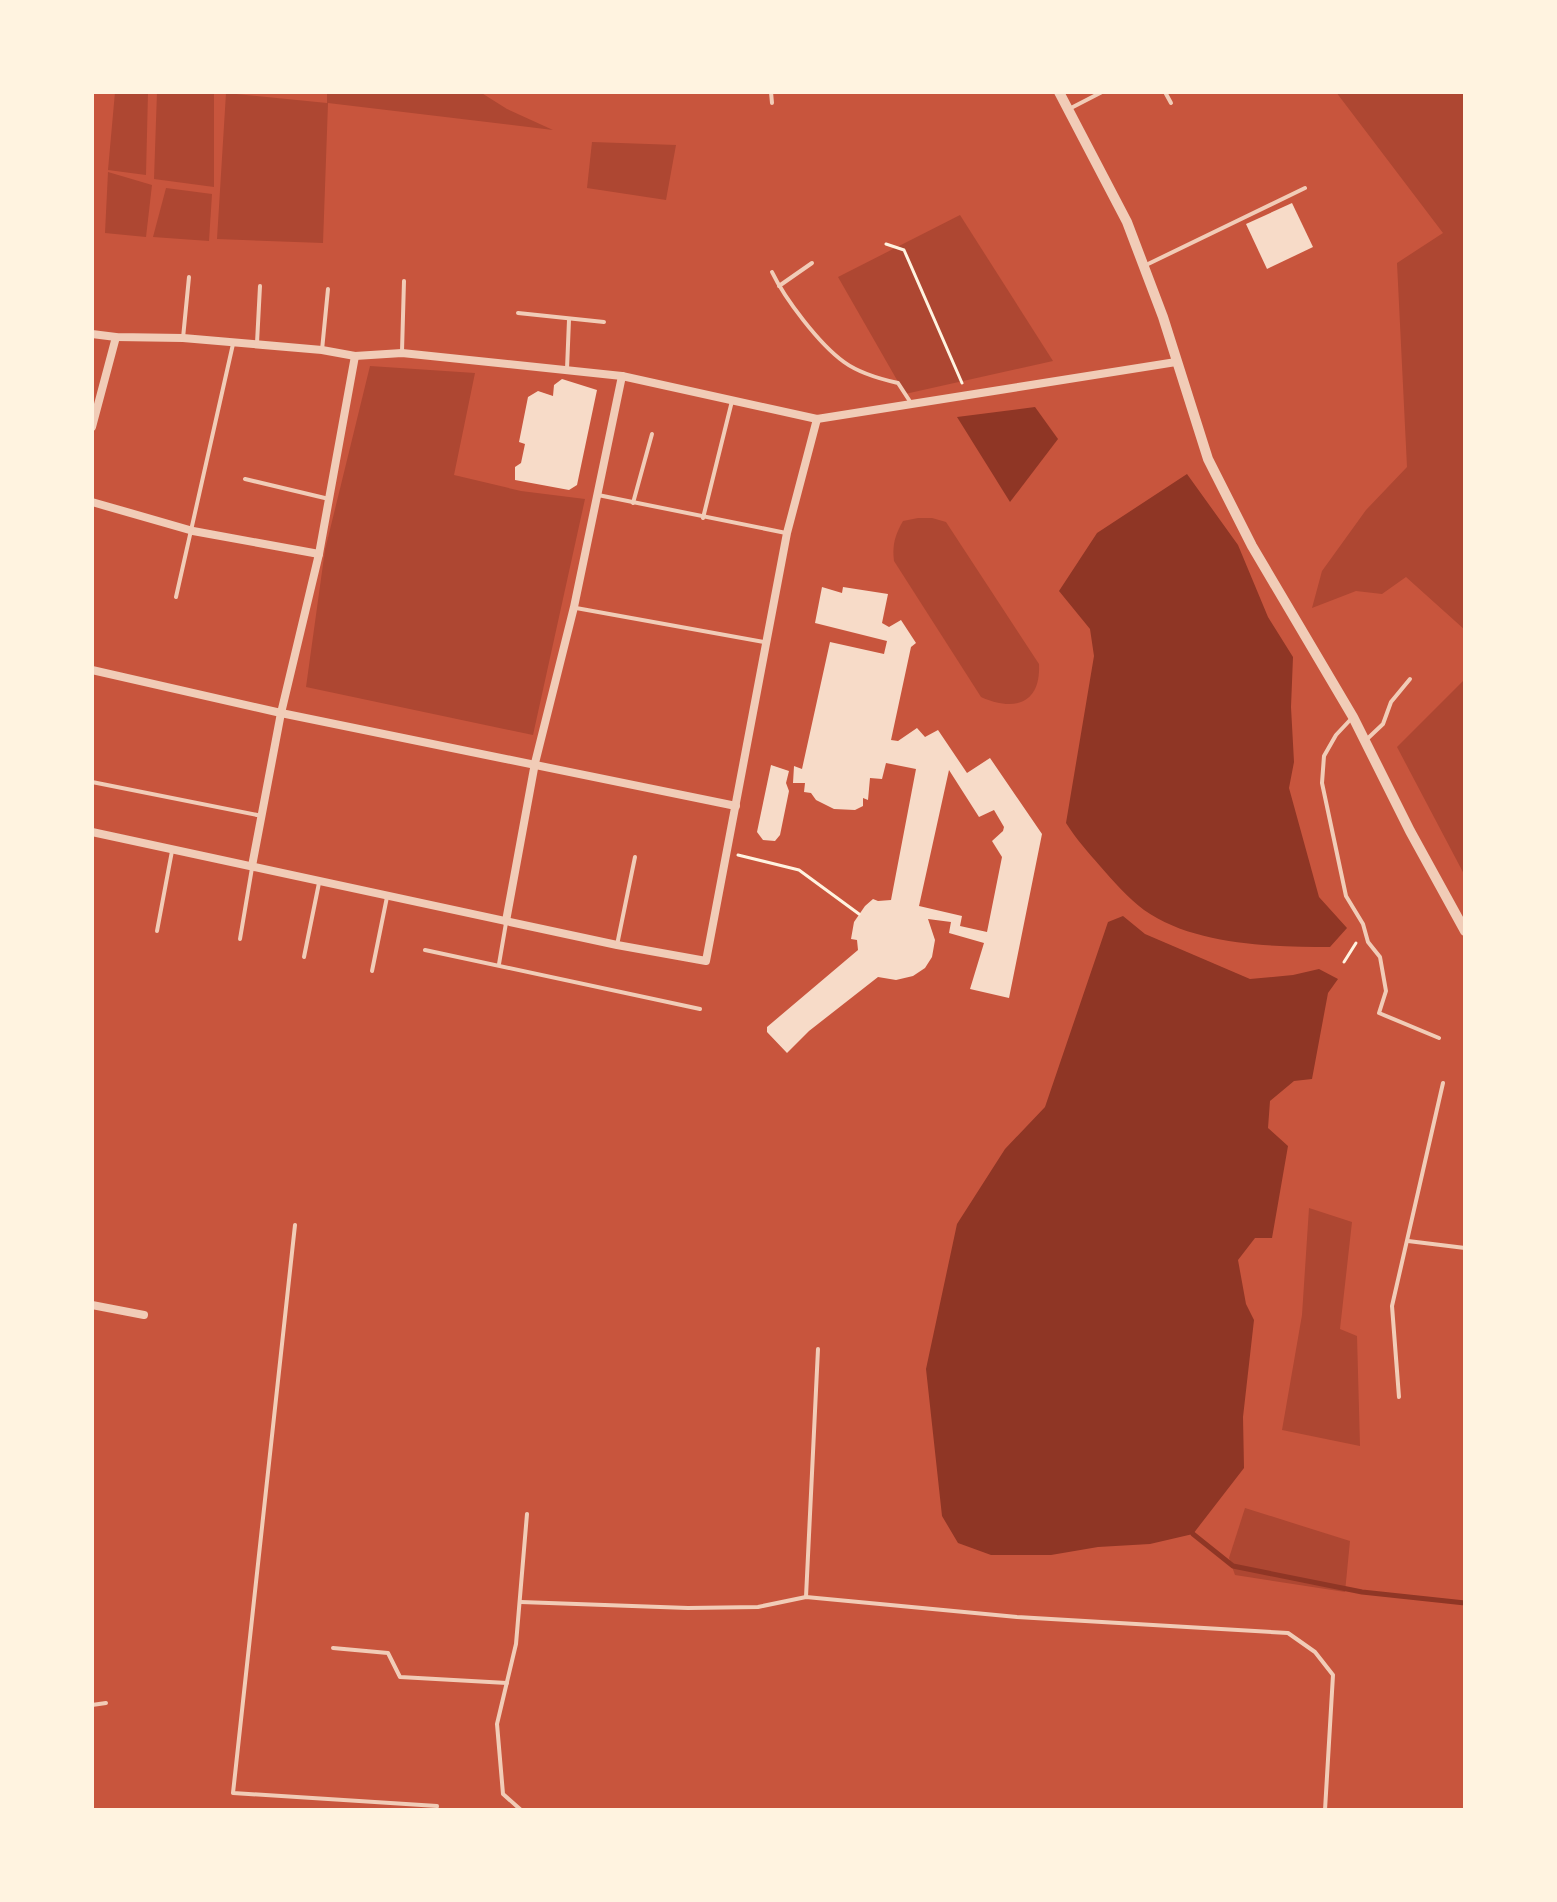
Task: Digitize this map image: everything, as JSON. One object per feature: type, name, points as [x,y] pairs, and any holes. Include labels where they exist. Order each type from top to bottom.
[{"type":"street","points":[[1059,92],[1127,222],[1163,317],[1208,459],[1225,495],[1353,717],[1465,931]]},
{"type":"street","points":[[92,334],[256,344],[355,356],[402,353],[622,376],[817,419],[1176,362]]},
{"type":"street","points":[[92,427],[116,337]]},
{"type":"street","points":[[252,866],[281,713],[319,554],[355,356]]},
{"type":"street","points":[[506,921],[535,763],[574,607],[622,376]]},
{"type":"street","points":[[92,832],[617,945],[706,961],[787,533],[817,419]]},
{"type":"street","points":[[92,502],[193,531],[319,554]]},
{"type":"street","points":[[92,670],[281,713],[736,806]]},
{"type":"street","points":[[92,1305],[144,1315]]},
{"type":"lane","points":[[771,92],[772,103]]},
{"type":"lane","points":[[1068,109],[1102,92]]},
{"type":"lane","points":[[1165,92],[1171,103]]},
{"type":"lane","points":[[1143,266],[1305,188]]},
{"type":"lane","points":[[779,286],[812,263]]},
{"type":"lane","points":[[772,272],[809,327],[844,363],[898,383],[912,405]]},
{"type":"lane","points":[[183,338],[189,277]]},
{"type":"lane","points":[[402,353],[404,281]]},
{"type":"lane","points":[[256,344],[260,286]]},
{"type":"lane","points":[[322,350],[328,289]]},
{"type":"lane","points":[[518,313],[604,322]]},
{"type":"lane","points":[[567,370],[569,320]]},
{"type":"lane","points":[[176,597],[233,344]]},
{"type":"lane","points":[[703,518],[732,401]]},
{"type":"lane","points":[[633,503],[652,434]]},
{"type":"lane","points":[[245,479],[329,499]]},
{"type":"lane","points":[[596,495],[787,533]]},
{"type":"lane","points":[[574,607],[766,642]]},
{"type":"lane","points":[[1364,741],[1383,724],[1391,702],[1410,679]]},
{"type":"lane","points":[[1353,717],[1336,735],[1324,756],[1322,783],[1346,896],[1363,924],[1368,942],[1380,957],[1386,991],[1379,1013],[1439,1038]]},
{"type":"lane","points":[[92,782],[263,816]]},
{"type":"lane","points":[[157,931],[173,849]]},
{"type":"lane","points":[[617,945],[635,857]]},
{"type":"lane","points":[[240,939],[252,866]]},
{"type":"lane","points":[[304,957],[319,880]]},
{"type":"lane","points":[[372,971],[387,895]]},
{"type":"lane","points":[[499,964],[506,921]]},
{"type":"lane","points":[[425,950],[700,1009]]},
{"type":"lane","points":[[1399,1397],[1392,1306],[1443,1083]]},
{"type":"lane","points":[[295,1225],[233,1793],[437,1806],[436,1810]]},
{"type":"lane","points":[[1408,1241],[1465,1248]]},
{"type":"lane","points":[[806,1597],[818,1349]]},
{"type":"lane","points":[[521,1810],[503,1794],[497,1724],[516,1644],[527,1514]]},
{"type":"lane","points":[[521,1602],[688,1608],[758,1607],[806,1597],[1017,1617],[1288,1633],[1315,1652],[1333,1675],[1325,1810]]},
{"type":"lane","points":[[333,1648],[388,1653],[400,1677],[507,1683]]},
{"type":"lane","points":[[92,1705],[106,1703]]},
{"type":"path","points":[[886,244],[904,250],[968,396]]},
{"type":"path","points":[[727,852],[799,870],[859,914]]},
{"type":"path","points":[[1344,962],[1363,924]]},
{"type":"shaded area","points":[[115,92],[148,92],[146,175],[108,170]]},
{"type":"shaded area","points":[[157,92],[214,94],[214,187],[154,179]]},
{"type":"shaded area","points":[[327,92],[480,92],[507,109],[553,130],[328,103],[323,243],[217,239],[226,93],[327,103]]},
{"type":"shaded area","points":[[1336,92],[1465,92],[1465,630],[1406,577],[1382,594],[1356,591],[1312,608],[1322,571],[1366,510],[1407,467],[1397,263],[1443,233]]},
{"type":"shaded area","points":[[592,142],[676,145],[666,200],[587,188]]},
{"type":"shaded area","points":[[108,172],[152,185],[146,237],[105,233]]},
{"type":"shaded area","points":[[166,188],[212,194],[209,241],[153,237]]},
{"type":"shaded area","points":[[960,215],[1053,361],[905,394],[838,277]]},
{"type":"shaded area","points":[[370,366],[475,373],[454,475],[521,491],[585,499],[533,735],[306,687],[325,550]]},
{"type":"shaded area","points":[[1035,407],[1058,439],[1010,502],[957,417]]},
{"type":"shaded area","points":[[1187,474],[1238,545],[1268,617],[1293,657],[1291,707],[1294,762],[1289,788],[1319,897],[1347,928],[1330,947],[1234,942],[1186,931],[1164,922],[1121,890],[1066,823],[1094,656],[1090,629],[1059,591],[1097,533]]},
{"type":"shaded area","points":[[918,518],[946,522],[1039,664],[1035,688],[1023,701],[1004,704],[981,697],[894,561],[895,540],[903,521]]},
{"type":"shaded area","points":[[1465,679],[1465,876],[1397,747]]},
{"type":"shaded area","points":[[1123,916],[1145,934],[1250,979],[1319,969],[1338,979],[1328,993],[1312,1079],[1294,1081],[1270,1101],[1268,1128],[1288,1146],[1272,1238],[1255,1238],[1238,1260],[1246,1304],[1254,1320],[1243,1417],[1244,1468],[1193,1534],[1150,1544],[1098,1547],[1051,1555],[991,1555],[958,1543],[942,1516],[926,1369],[957,1224],[1005,1149],[1045,1107],[1108,922]]},
{"type":"shaded area","points":[[1309,1208],[1352,1222],[1340,1329],[1357,1336],[1360,1446],[1282,1430],[1302,1315]]},
{"type":"shaded area","points":[[1245,1508],[1350,1541],[1345,1592],[1235,1575],[1229,1558]]},
{"type":"building","points":[[1292,203],[1313,247],[1267,269],[1246,224]]},
{"type":"building","points":[[562,379],[597,390],[577,485],[569,490],[515,480],[515,467],[521,463],[525,444],[519,442],[528,397],[538,391],[553,396],[554,385]]},
{"type":"building","points":[[822,587],[842,593],[843,587],[888,594],[882,623],[889,627],[901,620],[916,643],[911,647],[891,740],[898,741],[917,728],[925,737],[938,730],[967,773],[990,758],[1042,834],[1009,998],[970,989],[984,943],[949,933],[951,922],[928,919],[935,940],[932,957],[925,968],[913,976],[896,980],[878,977],[809,1031],[787,1053],[767,1032],[767,1027],[858,950],[857,940],[851,939],[854,922],[865,906],[873,899],[891,900],[916,769],[886,763],[882,779],[870,778],[868,800],[863,798],[863,806],[855,810],[834,809],[816,800],[811,793],[804,792],[805,783],[793,783],[794,766],[802,769],[830,642],[884,654],[887,641],[815,623]],"holes":[[[949,770],[979,817],[994,810],[1004,827],[992,841],[1002,857],[987,932],[960,926],[962,916],[919,906]]]},
{"type":"building","points":[[771,765],[789,771],[786,783],[789,791],[780,835],[775,841],[763,840],[757,832]]},
{"type":"waterway","points":[[1193,1534],[1233,1566],[1362,1592],[1465,1603]]}]
